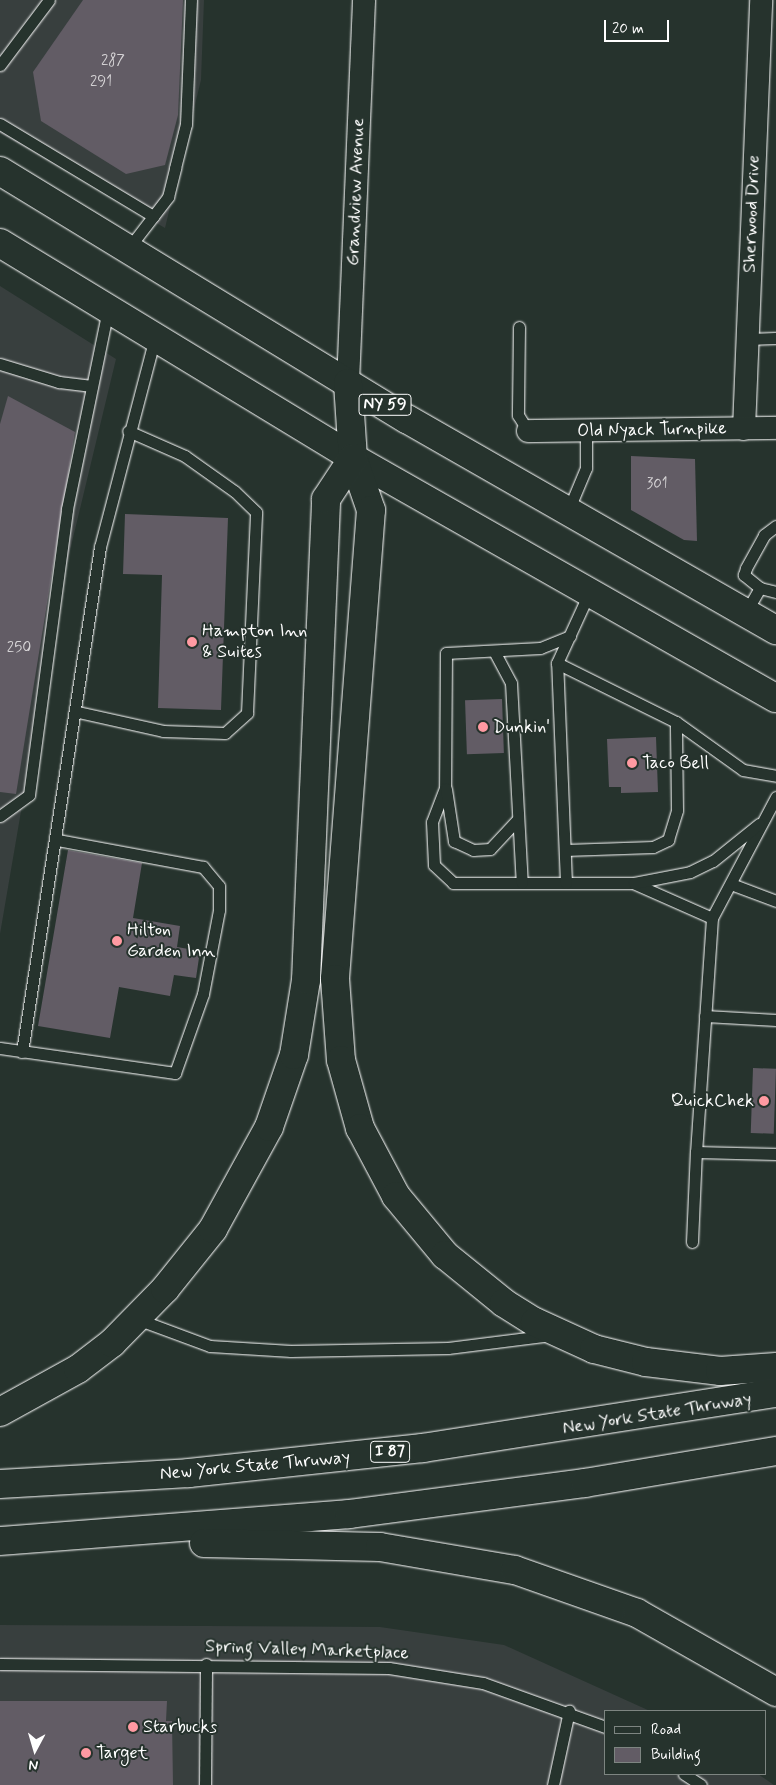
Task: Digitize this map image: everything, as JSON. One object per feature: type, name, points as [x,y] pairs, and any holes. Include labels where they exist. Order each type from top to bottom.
[{"type":"main road","name":"NY 59","points":[[0,171],[348,383],[776,630]]},
{"type":"main road","points":[[0,243],[353,458],[776,698]]},
{"type":"main road","points":[[348,383],[353,458],[371,510],[336,924],[337,1021],[348,1094],[377,1164],[418,1225],[473,1280],[558,1334],[620,1357],[670,1366],[720,1371],[776,1367]]},
{"type":"main road","points":[[0,1412],[78,1369],[135,1318],[189,1261],[232,1198],[269,1127],[294,1055],[309,938],[326,499],[353,458]]},
{"type":"main road","name":"New York State Thruway","points":[[0,1484],[189,1473],[423,1448],[776,1393]]},
{"type":"main road","points":[[33,1540],[419,1506],[776,1451]]},
{"type":"main road","points":[[0,1541],[33,1540],[380,1547],[481,1562],[575,1588],[637,1613],[776,1692]]},
{"type":"street","name":"Grandview Avenue","points":[[348,383],[364,0]]},
{"type":"street","name":"Sherwood Drive","points":[[744,429],[761,0]]},
{"type":"street","name":"Old Nyack Turnpike","points":[[528,431],[776,428]]},
{"type":"lane","points":[[128,249],[168,197],[186,124],[191,0]]},
{"type":"lane","points":[[0,66],[44,2]]},
{"type":"lane","points":[[0,124],[153,216]]},
{"type":"lane","points":[[0,816],[29,795],[67,509],[90,386],[108,309]]},
{"type":"lane","points":[[519,327],[518,415],[528,431]]},
{"type":"lane","points":[[22,1052],[78,712],[100,547],[128,430],[155,338]]},
{"type":"lane","points":[[747,339],[776,338]]},
{"type":"lane","points":[[0,364],[59,382],[90,386]]},
{"type":"lane","points":[[78,712],[163,731],[225,733],[248,713],[256,512],[234,491],[185,456],[128,430]]},
{"type":"lane","points":[[568,511],[586,468],[586,431]]},
{"type":"lane","points":[[776,526],[764,536],[746,568],[744,576],[760,588],[776,592]]},
{"type":"lane","points":[[746,612],[760,588]]},
{"type":"lane","points":[[566,884],[557,663],[589,593]]},
{"type":"lane","points":[[517,820],[490,848],[473,850],[454,842],[445,788],[446,653],[540,648],[570,636]]},
{"type":"lane","points":[[494,651],[511,683],[517,820],[522,883]]},
{"type":"lane","points":[[557,663],[676,722],[743,770],[776,776]]},
{"type":"lane","points":[[566,850],[653,847],[668,840],[677,810],[676,722]]},
{"type":"lane","points":[[445,788],[432,822],[434,865],[453,884],[633,883],[690,872],[713,861],[764,820]]},
{"type":"lane","points":[[692,1242],[696,1152],[712,918],[776,797]]},
{"type":"lane","points":[[0,1048],[175,1073],[216,944],[219,886],[203,867],[57,840]]},
{"type":"lane","points":[[633,883],[712,918]]},
{"type":"lane","points":[[731,884],[776,901]]},
{"type":"lane","points":[[705,1016],[776,1020]]},
{"type":"lane","points":[[696,1152],[776,1154]]},
{"type":"lane","points":[[135,1318],[210,1346],[292,1351],[448,1348],[558,1334]]},
{"type":"lane","name":"Spring Valley Marketplace","points":[[0,1664],[206,1664],[414,1670],[483,1683],[569,1711],[604,1727]]},
{"type":"lane","points":[[205,1785],[206,1664]]},
{"type":"lane","points":[[553,1785],[569,1711]]},
{"type":"lane","points":[[686,1775],[701,1785]]},
{"type":"shaded area","points":[[0,0],[204,0],[201,80],[165,228],[0,133]]},
{"type":"shaded area","points":[[0,286],[116,359],[55,613],[0,934]]},
{"type":"shaded area","points":[[0,1625],[380,1627],[504,1645],[648,1710],[604,1710],[604,1775],[759,1775],[774,1785],[0,1785]]},
{"type":"building","points":[[83,0],[183,0],[178,115],[165,165],[126,174],[41,121],[33,72]]},
{"type":"building","points":[[8,396],[75,432],[16,794],[0,792],[0,424]]},
{"type":"building","points":[[631,456],[695,459],[697,541],[684,540],[631,510]]},
{"type":"building","name":"Hampton Inn & Suites","points":[[125,514],[228,518],[221,710],[158,708],[162,575],[123,574]]},
{"type":"building","points":[[502,699],[504,753],[467,754],[465,700]]},
{"type":"building","name":"Taco Bell","points":[[656,737],[658,792],[621,793],[621,787],[609,787],[607,739]]},
{"type":"building","points":[[68,850],[142,863],[133,918],[180,926],[177,947],[200,951],[196,978],[174,975],[170,996],[119,987],[110,1038],[38,1026]]},
{"type":"building","name":"QuickChek","points":[[753,1068],[776,1069],[774,1134],[751,1133]]},
{"type":"building","name":"Target","points":[[0,1701],[167,1701],[166,1721],[172,1721],[173,1785],[0,1785]]},
{"type":"place","name":"Hampton Inn & Suites","points":[[192,642]]},
{"type":"place","name":"Dunkin'","points":[[483,727]]},
{"type":"place","name":"Taco Bell","points":[[632,763]]},
{"type":"place","name":"Hilton Garden Inn","points":[[117,941]]},
{"type":"place","name":"QuickChek","points":[[764,1101]]},
{"type":"place","name":"Starbucks","points":[[133,1727]]},
{"type":"place","name":"Target","points":[[86,1753]]}]
